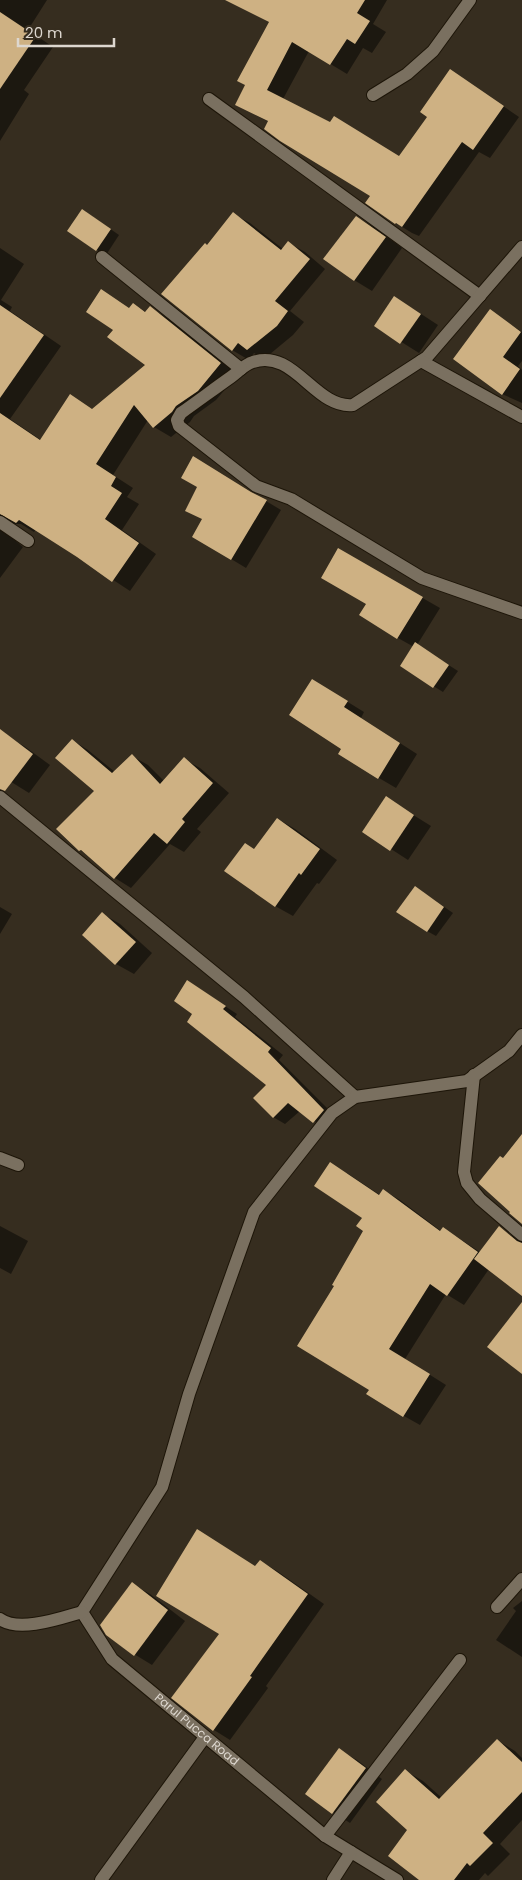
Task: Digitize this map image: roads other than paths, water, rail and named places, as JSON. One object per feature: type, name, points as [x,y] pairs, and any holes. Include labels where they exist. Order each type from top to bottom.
[{"type":"street","points":[[373,95],[406,74],[433,51],[470,0]]},
{"type":"street","points":[[209,98],[480,296]]},
{"type":"street","points":[[522,247],[427,357],[353,405],[343,406],[331,400],[281,362],[265,359],[250,362],[181,413],[177,420],[179,426],[256,486],[291,499],[422,578],[522,613]]},
{"type":"street","points":[[102,257],[241,369]]},
{"type":"street","points":[[421,361],[522,417]]},
{"type":"street","points":[[0,522],[28,541]]},
{"type":"street","points":[[0,797],[244,997],[355,1097]]},
{"type":"street","points":[[0,1619],[6,1623],[34,1624],[82,1612],[162,1487],[189,1394],[254,1212],[332,1113],[355,1097],[466,1081],[509,1051],[522,1035]]},
{"type":"street","points":[[474,1075],[464,1172],[467,1183],[480,1199],[522,1235]]},
{"type":"street","points":[[0,1158],[18,1165]]},
{"type":"street","points":[[497,1607],[522,1579]]},
{"type":"street","name":"Parul Pucca Road","points":[[82,1612],[112,1659],[325,1836],[397,1880]]},
{"type":"street","points":[[325,1836],[460,1660]]},
{"type":"street","points":[[101,1880],[204,1737]]},
{"type":"street","points":[[333,1880],[351,1852]]}]
